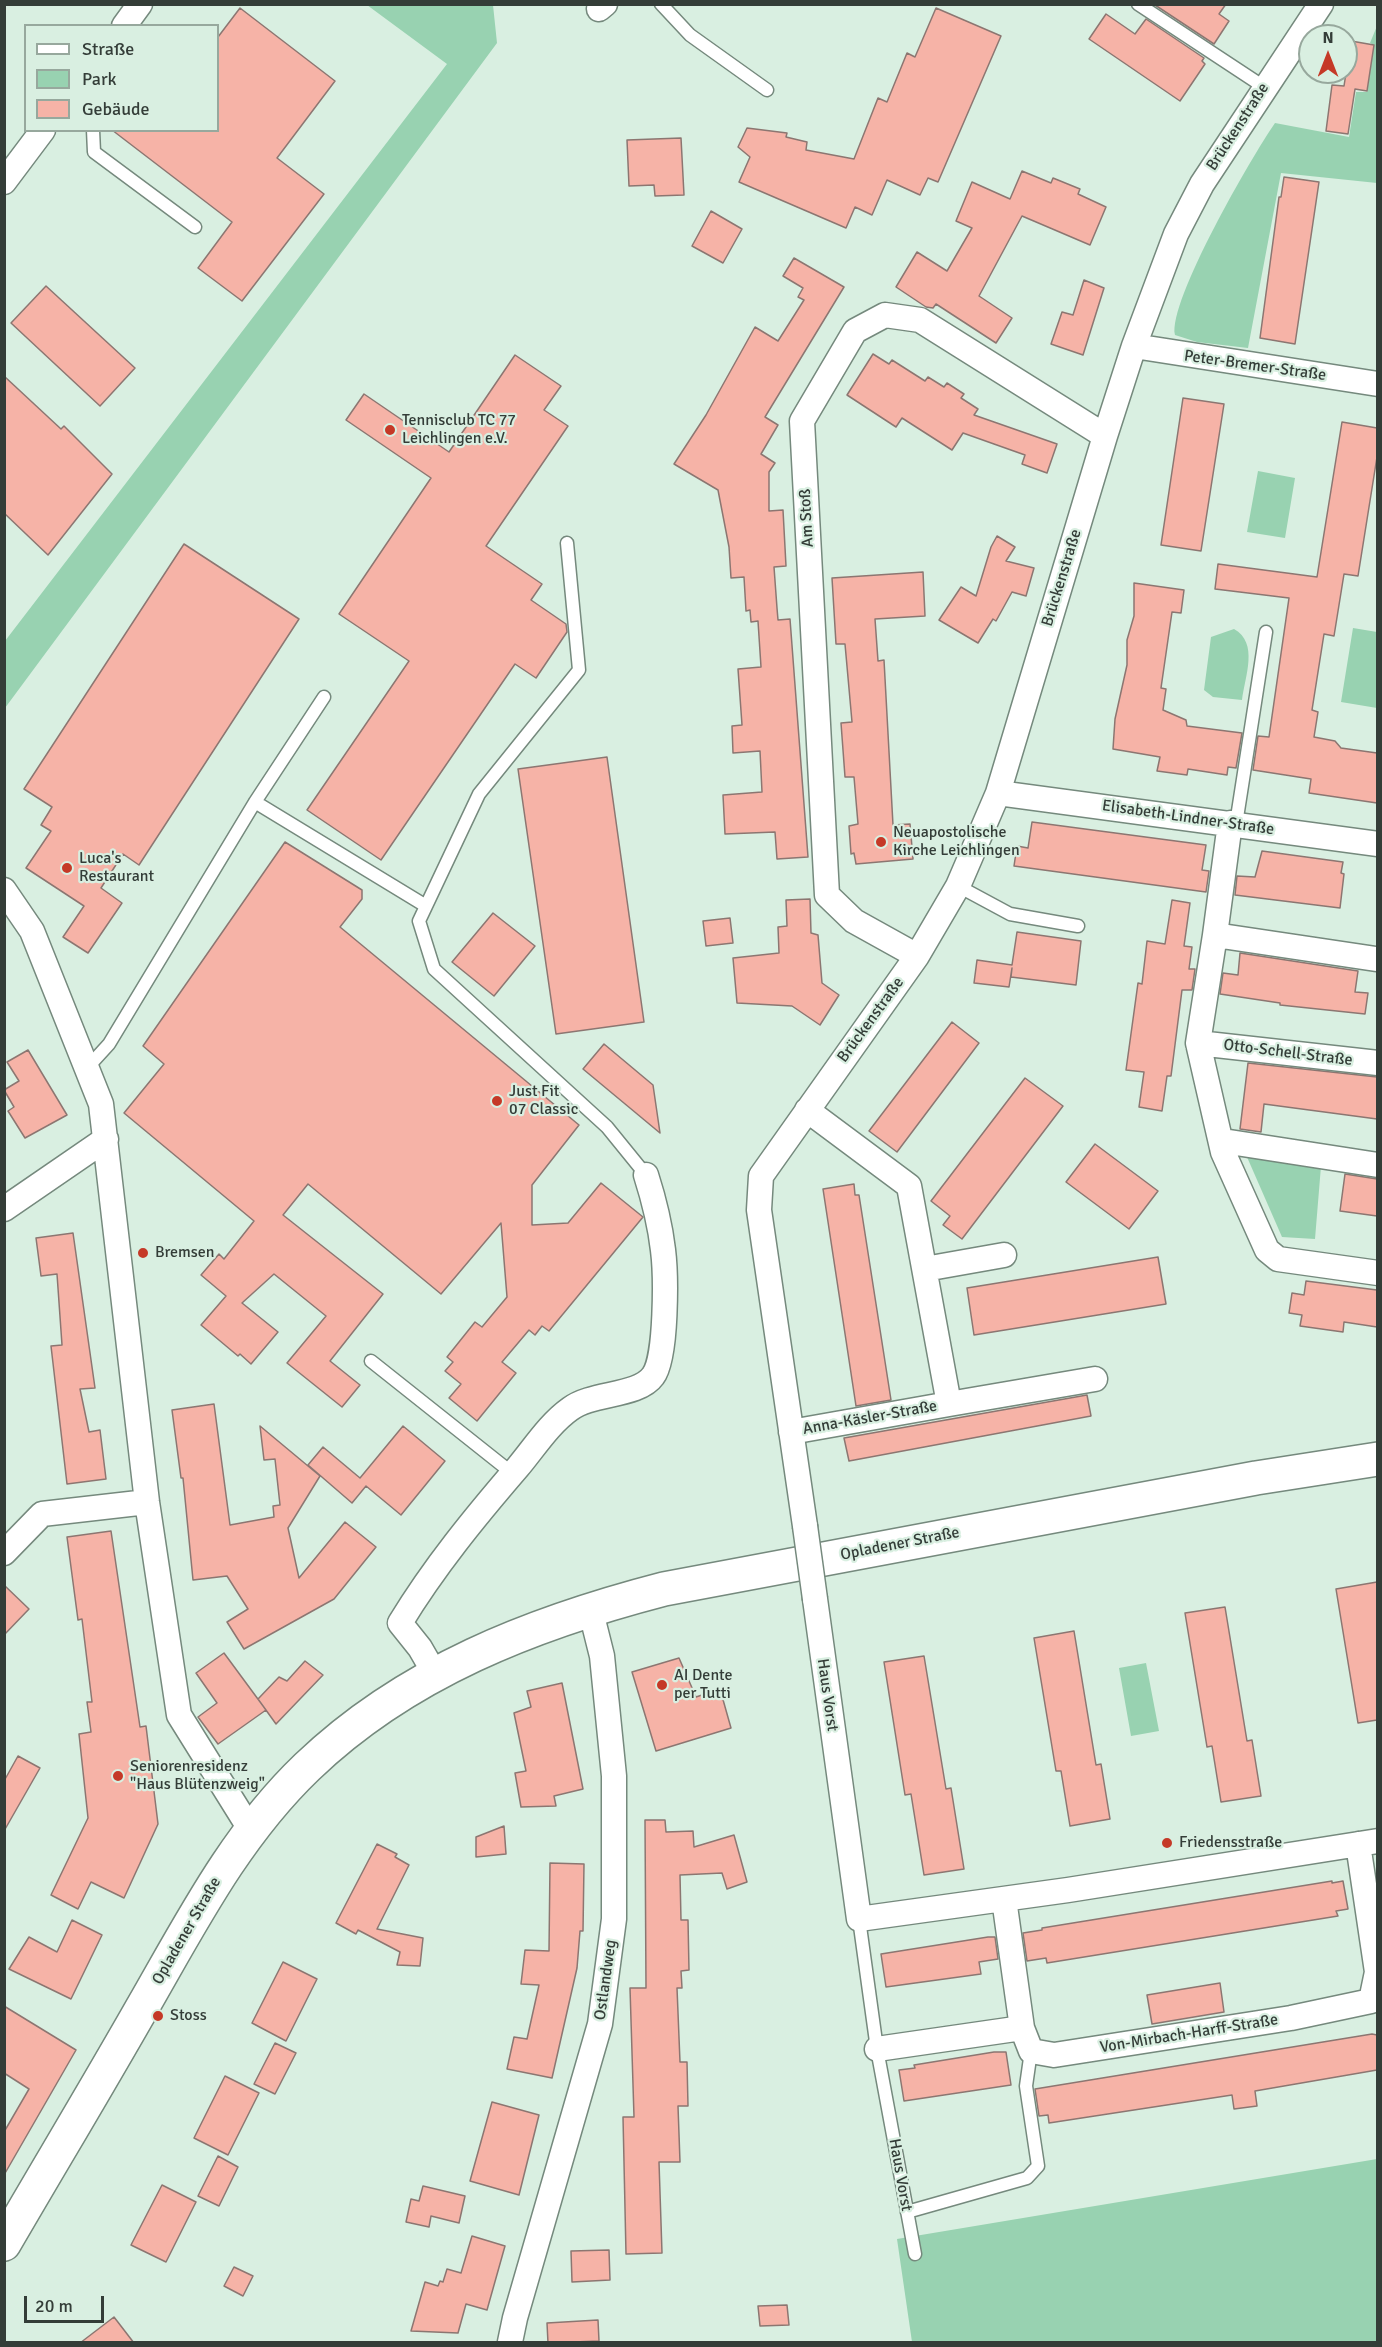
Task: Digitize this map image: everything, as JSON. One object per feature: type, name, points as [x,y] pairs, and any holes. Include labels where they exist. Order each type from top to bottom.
[{"type":"main road","name":"Opladener Straße","points":[[4,2244],[184,1931],[250,1829],[306,1767],[369,1715],[435,1674],[495,1644],[590,1608],[709,1580],[1256,1478],[1377,1459]]},
{"type":"street","points":[[125,24],[140,4]]},
{"type":"street","name":"Brückenstraße","points":[[784,1141],[917,956],[958,886],[998,793],[1105,436],[1134,346],[1181,224],[1202,184],[1321,4]]},
{"type":"street","points":[[4,182],[42,132]]},
{"type":"street","name":"Am Stoß","points":[[917,956],[854,921],[827,895],[802,421],[855,331],[885,315],[920,320],[1105,436]]},
{"type":"street","name":"Peter-Bremer-Straße","points":[[1134,346],[1377,384]]},
{"type":"street","name":"Elisabeth-Lindner-Straße","points":[[998,793],[1377,844]]},
{"type":"street","name":"Otto-Schell-Straße","points":[[1233,824],[1198,1043],[1223,1141],[1223,1152],[1267,1250],[1278,1259],[1377,1273]]},
{"type":"street","points":[[4,890],[32,932],[101,1104],[147,1502],[179,1715],[250,1829]]},
{"type":"street","points":[[1215,935],[1376,959]]},
{"type":"street","name":"Otto-Schell-Straße","points":[[1198,1043],[1377,1063]]},
{"type":"street","name":"Anna-Käsler-Straße","points":[[807,1110],[909,1186],[949,1404]]},
{"type":"street","points":[[4,1209],[106,1139]]},
{"type":"street","name":"Haus Vorst","points":[[784,1141],[761,1176],[759,1210],[859,1919]]},
{"type":"street","points":[[1223,1141],[1377,1165]]},
{"type":"street","points":[[435,1674],[420,1648],[400,1623],[422,1587],[512,1473],[569,1409],[590,1398],[639,1387],[653,1377],[660,1362],[663,1346],[663,1253],[653,1198],[646,1175]]},
{"type":"street","points":[[925,1269],[1004,1255]]},
{"type":"street","name":"Anna-Käsler-Straße","points":[[791,1432],[1095,1379]]},
{"type":"street","points":[[4,1552],[42,1514],[147,1502]]},
{"type":"street","name":"Ostlandweg","points":[[510,2343],[515,2318],[600,2024],[614,1919],[614,1776],[602,1656],[590,1608]]},
{"type":"street","points":[[859,1919],[1368,1843]]},
{"type":"street","name":"Von-Mirbach-Harff-Straße","points":[[1031,2051],[1054,2055],[1291,2018],[1374,2001],[1377,1972],[1368,1843]]},
{"type":"street","points":[[1004,1899],[1022,2028],[1031,2051]]},
{"type":"street","points":[[877,2049],[1022,2028]]},
{"type":"lane","points":[[661,4],[690,35],[767,90]]},
{"type":"lane","points":[[1146,7],[1264,87]]},
{"type":"lane","points":[[93,132],[94,152],[195,227]]},
{"type":"lane","points":[[567,543],[579,670],[479,794],[420,921],[434,969],[607,1127],[646,1175]]},
{"type":"lane","points":[[1233,824],[1266,633]]},
{"type":"lane","points":[[88,1067],[109,1044],[255,802],[324,697]]},
{"type":"lane","points":[[255,802],[426,906]]},
{"type":"lane","points":[[958,886],[1010,914],[1078,926]]},
{"type":"lane","points":[[370,1361],[512,1473]]},
{"type":"lane","name":"Haus Vorst","points":[[859,1919],[877,2049],[915,2253]]},
{"type":"lane","points":[[907,2212],[1027,2178],[1038,2166],[1026,2086],[1031,2051]]},
{"type":"green space","points":[[367,5],[493,5],[497,43],[5,708],[5,641],[447,64]]},
{"type":"green space","points":[[1377,26],[1377,183],[1281,173],[1248,348],[1197,342],[1175,335],[1176,317],[1184,292],[1198,262],[1231,196],[1275,123],[1349,137],[1356,92],[1367,92],[1374,45],[1370,43]]},
{"type":"green space","points":[[1258,471],[1295,478],[1285,538],[1247,532]]},
{"type":"green space","points":[[1353,628],[1377,632],[1377,708],[1341,702]]},
{"type":"green space","points":[[1234,629],[1242,635],[1248,651],[1242,700],[1213,697],[1204,690],[1211,637]]},
{"type":"green space","points":[[1247,1157],[1321,1166],[1315,1239],[1282,1237]]},
{"type":"green space","points":[[1146,1663],[1159,1731],[1131,1736],[1119,1668]]},
{"type":"green space","points":[[1377,2159],[1377,2342],[912,2342],[897,2239]]},
{"type":"building","points":[[1226,4],[1219,14],[1229,21],[1214,44],[1155,5]]},
{"type":"building","points":[[240,8],[335,81],[277,158],[324,194],[242,301],[198,268],[232,222],[115,132],[219,132],[219,36]]},
{"type":"building","points":[[936,8],[1001,36],[938,182],[928,178],[920,195],[887,180],[872,215],[855,207],[846,228],[739,182],[750,157],[738,147],[747,128],[787,133],[786,137],[807,142],[806,150],[854,159],[878,98],[887,102],[907,53],[915,57]]},
{"type":"building","points":[[1106,14],[1135,34],[1146,19],[1204,58],[1202,61],[1205,64],[1180,101],[1089,39]]},
{"type":"building","points":[[1358,42],[1374,45],[1367,91],[1355,89],[1348,134],[1326,131],[1332,85],[1344,86],[1344,84],[1358,84]]},
{"type":"building","points":[[681,138],[684,195],[655,196],[654,185],[629,186],[627,140]]},
{"type":"building","points":[[1022,171],[1051,183],[1053,178],[1080,189],[1078,194],[1106,207],[1090,245],[1022,216],[979,296],[1012,318],[996,343],[936,304],[933,308],[926,307],[896,287],[917,252],[947,271],[972,228],[956,221],[972,182],[1010,199]]},
{"type":"building","points":[[1284,177],[1319,182],[1295,344],[1260,338],[1279,197],[1281,197]]},
{"type":"building","points":[[711,211],[742,229],[723,263],[692,246]]},
{"type":"building","points":[[794,258],[844,287],[765,417],[778,425],[761,454],[775,463],[769,472],[769,511],[783,510],[786,566],[774,567],[778,620],[790,619],[808,857],[777,859],[775,832],[725,834],[723,795],[762,792],[760,751],[733,753],[732,726],[742,725],[738,669],[761,667],[758,621],[751,622],[750,610],[746,611],[744,577],[731,578],[729,547],[718,490],[674,464],[706,415],[755,327],[778,341],[804,300],[798,297],[803,288],[783,276]]},
{"type":"building","points":[[1084,280],[1104,288],[1083,355],[1051,344],[1062,312],[1073,315]]},
{"type":"building","points":[[46,286],[135,368],[100,406],[11,323]]},
{"type":"building","points":[[873,354],[889,364],[892,360],[925,381],[928,377],[944,387],[947,383],[964,394],[961,398],[978,409],[974,415],[1057,444],[1047,473],[1022,464],[1025,455],[963,433],[952,450],[902,418],[896,427],[847,395]]},
{"type":"building","points":[[515,355],[561,386],[544,410],[568,426],[486,546],[542,584],[531,600],[566,624],[567,632],[536,678],[515,664],[381,860],[307,810],[409,661],[339,614],[431,478],[346,420],[364,394],[449,452]]},
{"type":"building","points":[[4,376],[61,429],[64,426],[112,474],[48,555],[4,513]]},
{"type":"building","points":[[1183,398],[1224,404],[1201,551],[1161,545]]},
{"type":"building","points":[[1342,422],[1377,428],[1377,457],[1358,576],[1344,574],[1334,636],[1324,634],[1312,710],[1318,712],[1314,737],[1335,741],[1341,748],[1377,753],[1377,803],[1309,793],[1311,779],[1253,770],[1258,736],[1269,737],[1289,598],[1215,589],[1218,564],[1317,577]]},
{"type":"building","points":[[997,536],[1015,547],[1006,561],[1034,568],[1026,596],[1012,592],[996,621],[993,619],[978,643],[939,620],[961,587],[976,596],[991,547]]},
{"type":"building","points":[[184,544],[299,619],[139,865],[123,854],[101,888],[122,903],[88,953],[63,937],[84,906],[26,868],[51,831],[41,825],[52,807],[24,789]]},
{"type":"building","points":[[923,572],[925,616],[875,619],[878,661],[884,660],[893,825],[910,824],[913,859],[856,864],[854,853],[851,854],[849,826],[858,824],[854,777],[845,777],[841,723],[852,722],[845,644],[836,644],[832,578]]},
{"type":"building","points":[[1134,583],[1184,590],[1181,613],[1172,612],[1161,688],[1166,689],[1163,710],[1186,720],[1187,726],[1242,733],[1236,768],[1228,767],[1227,775],[1188,769],[1187,775],[1157,771],[1160,757],[1113,749],[1115,719],[1127,665],[1127,640],[1134,616]]},
{"type":"building","points":[[607,757],[644,1022],[556,1034],[518,769]]},
{"type":"building","points":[[1032,822],[1206,845],[1202,870],[1209,871],[1206,892],[1014,866],[1017,846],[1028,848]]},
{"type":"building","points":[[285,842],[362,890],[362,899],[340,927],[579,1125],[532,1185],[532,1225],[568,1223],[601,1183],[643,1217],[549,1331],[542,1326],[535,1335],[529,1330],[502,1362],[516,1373],[477,1421],[449,1398],[461,1384],[445,1371],[453,1362],[447,1357],[475,1322],[482,1327],[507,1297],[501,1223],[441,1294],[308,1184],[283,1215],[383,1294],[330,1361],[360,1385],[342,1407],[287,1363],[326,1316],[274,1274],[242,1303],[278,1332],[251,1364],[201,1325],[226,1296],[201,1275],[219,1254],[224,1259],[254,1221],[124,1113],[164,1064],[143,1046]]},
{"type":"building","points":[[1262,851],[1343,862],[1340,908],[1235,895],[1237,876],[1255,877]]},
{"type":"building","points":[[810,899],[811,933],[818,935],[822,983],[839,995],[820,1025],[792,1006],[737,1003],[733,958],[779,953],[778,927],[787,926],[786,900]]},
{"type":"building","points":[[1172,900],[1190,903],[1184,946],[1192,947],[1189,969],[1195,969],[1192,990],[1182,990],[1171,1076],[1167,1076],[1162,1111],[1139,1107],[1144,1072],[1126,1070],[1138,983],[1142,984],[1147,941],[1165,944]]},
{"type":"building","points":[[493,913],[535,946],[494,996],[452,962]]},
{"type":"building","points":[[730,918],[733,943],[706,946],[703,921]]},
{"type":"building","points":[[1017,932],[1081,941],[1076,985],[1011,977],[1012,968],[1009,987],[974,983],[977,960],[1012,965]]},
{"type":"building","points":[[1240,953],[1358,971],[1355,992],[1368,993],[1365,1014],[1280,1005],[1280,1003],[1220,994],[1223,973],[1238,975]]},
{"type":"building","points":[[952,1022],[979,1043],[897,1152],[869,1131]]},
{"type":"building","points":[[604,1044],[653,1085],[660,1133],[583,1069]]},
{"type":"building","points":[[28,1050],[67,1115],[25,1138],[8,1111],[14,1107],[4,1090],[19,1081],[7,1062]]},
{"type":"building","points":[[1248,1063],[1377,1077],[1377,1119],[1264,1104],[1261,1132],[1240,1129]]},
{"type":"building","points":[[1025,1078],[1063,1106],[962,1239],[943,1225],[950,1216],[931,1201]]},
{"type":"building","points":[[1095,1144],[1158,1191],[1129,1229],[1066,1182]]},
{"type":"building","points":[[1345,1174],[1377,1179],[1377,1216],[1340,1211]]},
{"type":"building","points":[[854,1184],[855,1195],[859,1195],[891,1400],[856,1406],[823,1189]]},
{"type":"building","points":[[73,1233],[95,1388],[80,1389],[89,1432],[100,1430],[106,1479],[67,1484],[51,1346],[62,1345],[57,1274],[41,1276],[36,1238]]},
{"type":"building","points":[[1158,1257],[1166,1304],[974,1335],[967,1288]]},
{"type":"building","points":[[1306,1281],[1377,1290],[1377,1327],[1344,1322],[1343,1332],[1300,1326],[1302,1315],[1289,1313],[1292,1293],[1304,1295]]},
{"type":"building","points":[[1087,1395],[1091,1416],[849,1461],[844,1438]]},
{"type":"building","points":[[214,1404],[230,1525],[274,1517],[273,1506],[280,1505],[275,1459],[264,1460],[260,1426],[320,1476],[288,1528],[299,1578],[345,1522],[376,1547],[334,1599],[244,1649],[227,1622],[248,1609],[227,1576],[193,1580],[183,1478],[181,1478],[172,1410]]},
{"type":"building","points":[[403,1426],[445,1461],[401,1515],[366,1486],[352,1503],[308,1465],[323,1447],[360,1478]]},
{"type":"building","points":[[111,1531],[140,1727],[146,1726],[158,1824],[124,1898],[91,1882],[78,1909],[51,1895],[88,1818],[79,1734],[91,1732],[87,1702],[92,1702],[82,1619],[78,1620],[67,1537]]},
{"type":"building","points":[[1377,1582],[1377,1720],[1358,1723],[1336,1589]]},
{"type":"building","points":[[4,1585],[29,1609],[4,1635]]},
{"type":"building","points":[[1225,1607],[1247,1741],[1252,1740],[1261,1796],[1221,1802],[1212,1746],[1207,1747],[1185,1613]]},
{"type":"building","points":[[1074,1631],[1096,1765],[1101,1764],[1110,1819],[1070,1826],[1061,1771],[1056,1771],[1034,1638]]},
{"type":"building","points":[[224,1653],[266,1710],[218,1744],[198,1717],[217,1703],[196,1673]]},
{"type":"building","points":[[924,1656],[946,1789],[951,1788],[964,1869],[924,1875],[911,1794],[905,1795],[884,1662]]},
{"type":"building","points":[[679,1658],[696,1697],[720,1689],[731,1728],[656,1751],[632,1672]]},
{"type":"building","points":[[305,1661],[323,1675],[276,1724],[258,1699],[279,1677],[287,1681]]},
{"type":"building","points":[[562,1683],[583,1789],[554,1796],[556,1806],[521,1807],[515,1773],[526,1771],[514,1713],[531,1707],[527,1691]]},
{"type":"building","points":[[18,1756],[40,1768],[4,1831],[4,1781]]},
{"type":"building","points":[[645,1820],[665,1820],[666,1832],[693,1831],[694,1847],[734,1835],[747,1882],[727,1889],[722,1873],[680,1875],[681,1920],[688,1920],[689,1970],[681,1971],[682,1988],[677,1988],[680,2062],[687,2062],[688,2106],[678,2106],[680,2162],[659,2162],[662,2253],[626,2254],[623,2117],[634,2117],[630,1988],[646,1988]]},
{"type":"building","points":[[504,1826],[506,1854],[476,1857],[476,1837]]},
{"type":"building","points":[[377,1844],[397,1854],[395,1857],[409,1865],[377,1929],[423,1938],[420,1966],[397,1965],[400,1952],[358,1930],[356,1934],[336,1923]]},
{"type":"building","points":[[550,1863],[584,1864],[583,1931],[580,1931],[577,1968],[552,2078],[507,2069],[514,2037],[527,2039],[539,1985],[521,1984],[525,1950],[549,1951]]},
{"type":"building","points":[[1332,1881],[1332,1883],[1343,1881],[1348,1909],[1336,1911],[1338,1916],[1047,1963],[1046,1958],[1027,1961],[1023,1933],[1042,1930],[1042,1928]]},
{"type":"building","points":[[72,1920],[102,1935],[71,1999],[9,1969],[29,1937],[57,1952]]},
{"type":"building","points":[[995,1937],[998,1959],[979,1962],[981,1974],[886,1987],[881,1954]]},
{"type":"building","points":[[283,1962],[317,1979],[286,2041],[252,2023]]},
{"type":"building","points":[[1220,1983],[1224,2012],[1152,2024],[1147,1995]]},
{"type":"building","points":[[4,2006],[76,2050],[4,2175],[4,2132],[29,2089],[4,2073]]},
{"type":"building","points":[[1377,2035],[1377,2070],[1255,2091],[1257,2106],[1234,2109],[1232,2095],[1049,2123],[1048,2115],[1039,2116],[1035,2089]]},
{"type":"building","points":[[275,2043],[296,2053],[275,2094],[254,2084]]},
{"type":"building","points":[[1006,2052],[1011,2085],[904,2101],[899,2070],[915,2068],[914,2065]]},
{"type":"building","points":[[225,2076],[259,2093],[228,2155],[194,2138]]},
{"type":"building","points":[[492,2102],[539,2115],[519,2195],[470,2181]]},
{"type":"building","points":[[218,2156],[238,2167],[219,2206],[198,2196]]},
{"type":"building","points":[[162,2185],[196,2202],[166,2262],[131,2245]]},
{"type":"building","points":[[423,2186],[465,2196],[459,2223],[431,2216],[429,2227],[406,2222],[411,2199],[419,2201]]},
{"type":"building","points":[[472,2236],[505,2246],[487,2310],[466,2304],[458,2333],[411,2331],[425,2282],[438,2286],[440,2281],[443,2282],[447,2269],[461,2273]]},
{"type":"building","points":[[609,2250],[610,2280],[572,2282],[571,2251]]},
{"type":"building","points":[[234,2267],[253,2276],[243,2296],[224,2286]]},
{"type":"building","points":[[787,2305],[789,2325],[760,2326],[758,2306]]},
{"type":"building","points":[[114,2317],[134,2343],[80,2343]]},
{"type":"building","points":[[598,2320],[599,2341],[548,2343],[547,2323]]},
{"type":"place","name":"Tennisclub TC 77 Leichlingen e.V.","points":[[390,430]]},
{"type":"place","name":"Neuapostolische Kirche Leichlingen","points":[[881,842]]},
{"type":"place","name":"Luca's Restaurant","points":[[67,868]]},
{"type":"place","name":"Just Fit 07 Classic","points":[[497,1101]]},
{"type":"place","name":"Bremsen","points":[[143,1253]]},
{"type":"place","name":"AI Dente per Tutti","points":[[662,1685]]},
{"type":"place","name":"Seniorenresidenz \"Haus Blütenzweig\"","points":[[118,1776]]},
{"type":"place","name":"Friedensstraße","points":[[1167,1843]]},
{"type":"place","name":"Stoss","points":[[158,2016]]}]
